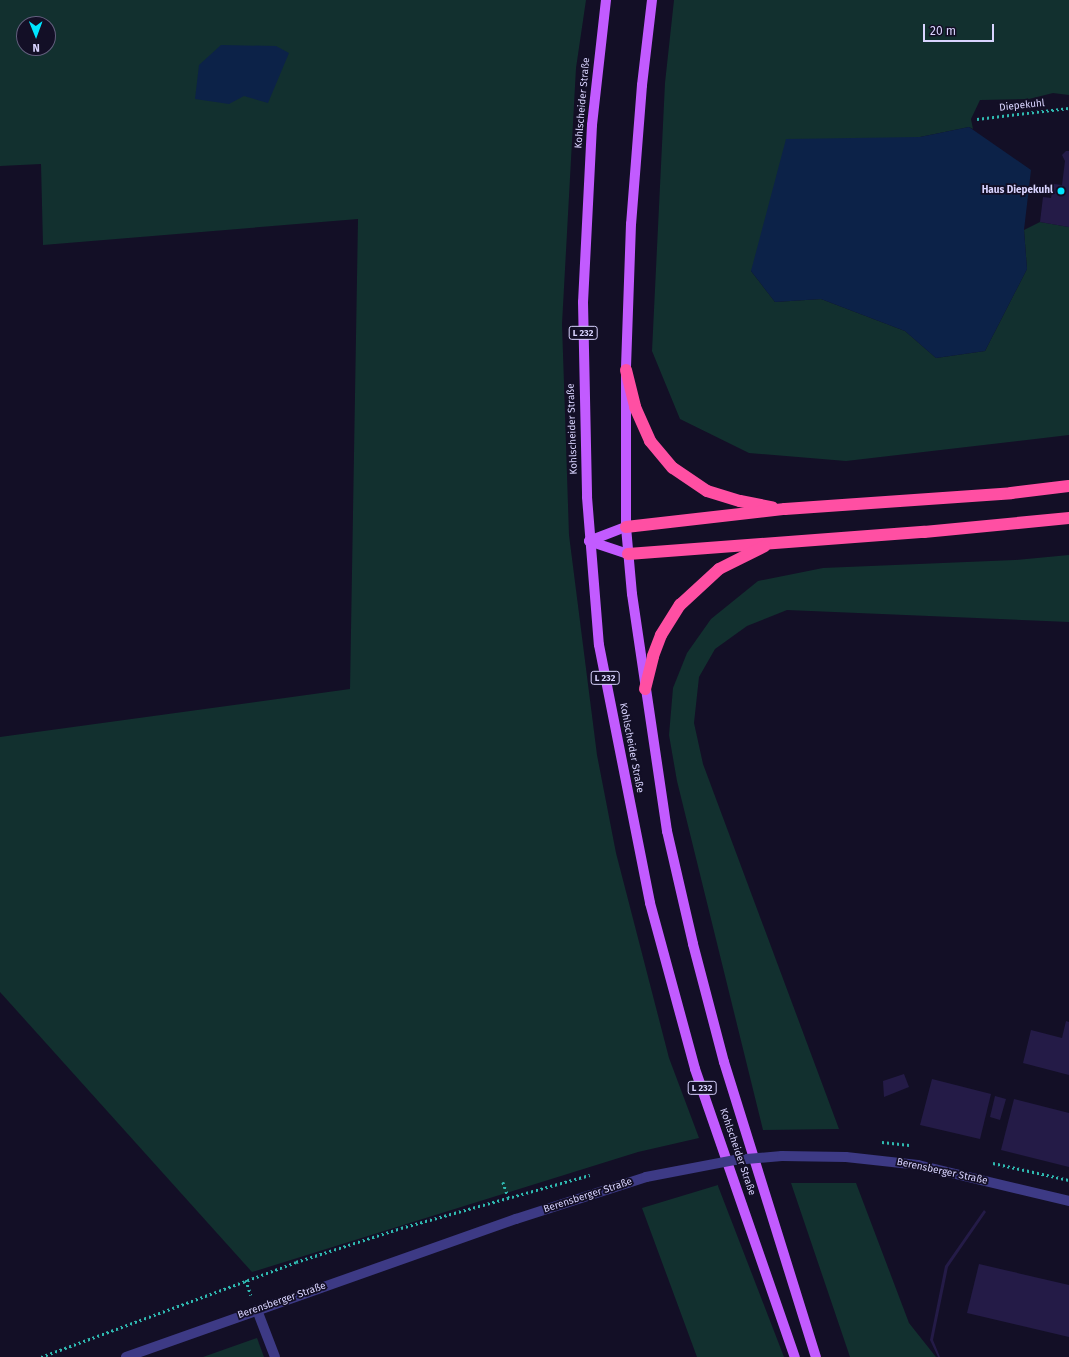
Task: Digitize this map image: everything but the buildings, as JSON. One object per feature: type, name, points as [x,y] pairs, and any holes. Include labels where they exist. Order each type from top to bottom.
[{"type":"highway","points":[[626,370],[634,407],[650,441],[673,468],[707,491],[740,501],[785,509]]},
{"type":"highway","points":[[626,527],[785,509],[1011,493],[1069,486]]},
{"type":"highway","points":[[628,554],[772,542],[924,532],[1069,518]]},
{"type":"highway","points":[[645,689],[652,656],[680,605],[719,569],[772,542]]},
{"type":"main road","name":"Kohlscheider Straße","points":[[606,0],[592,125],[583,302],[584,399],[589,541],[599,646],[650,903],[695,1069],[795,1357]]},
{"type":"main road","name":"Kohlscheider Straße","points":[[652,0],[642,85],[631,224],[626,370],[626,527],[628,554],[645,689],[667,831],[693,944],[724,1062],[816,1357]]},
{"type":"main road","points":[[589,541],[626,527]]},
{"type":"main road","points":[[589,541],[628,554]]},
{"type":"street","name":"Berensberger Straße","points":[[126,1357],[516,1219],[646,1177],[735,1160],[782,1156],[846,1157],[918,1165],[1069,1201]]},
{"type":"street","points":[[257,1310],[275,1357]]},
{"type":"path","name":"Diepekuhl","points":[[978,119],[1069,108]]},
{"type":"path","points":[[41,1357],[296,1262],[401,1228],[509,1199],[597,1173]]},
{"type":"path","points":[[503,1182],[516,1219]]},
{"type":"green space","points":[[0,0],[586,0],[576,68],[562,324],[569,535],[597,755],[616,853],[669,1058],[699,1138],[638,1152],[252,1272],[0,992],[0,737],[350,689],[358,219],[43,245],[41,164],[0,166]]},
{"type":"green space","points":[[674,0],[1069,0],[1069,95],[1053,93],[1029,99],[980,100],[971,119],[973,129],[969,127],[920,137],[751,271],[775,302],[821,299],[905,331],[936,358],[985,351],[1027,269],[1024,230],[1040,222],[1069,227],[1069,435],[846,461],[749,453],[680,419],[652,351],[665,83]]},
{"type":"green space","points":[[1069,555],[1069,622],[787,610],[747,626],[715,649],[699,677],[694,723],[703,764],[839,1129],[763,1130],[677,781],[669,735],[673,688],[687,653],[711,619],[758,581],[823,568],[1015,560]]},
{"type":"green space","points":[[791,1183],[856,1183],[909,1323],[936,1357],[850,1357]]},
{"type":"green space","points":[[718,1185],[784,1357],[697,1357],[642,1208]]},
{"type":"green space","points":[[257,1338],[264,1357],[203,1357]]},
{"type":"water","points":[[221,45],[276,46],[289,53],[268,103],[244,96],[229,104],[195,99],[199,65]]},
{"type":"water","points":[[969,127],[1031,170],[1024,230],[1027,269],[985,351],[936,358],[905,331],[821,299],[775,302],[751,271],[786,139],[920,137]]},
{"type":"place","name":"Haus Diepekuhl","points":[[1061,191]]}]
